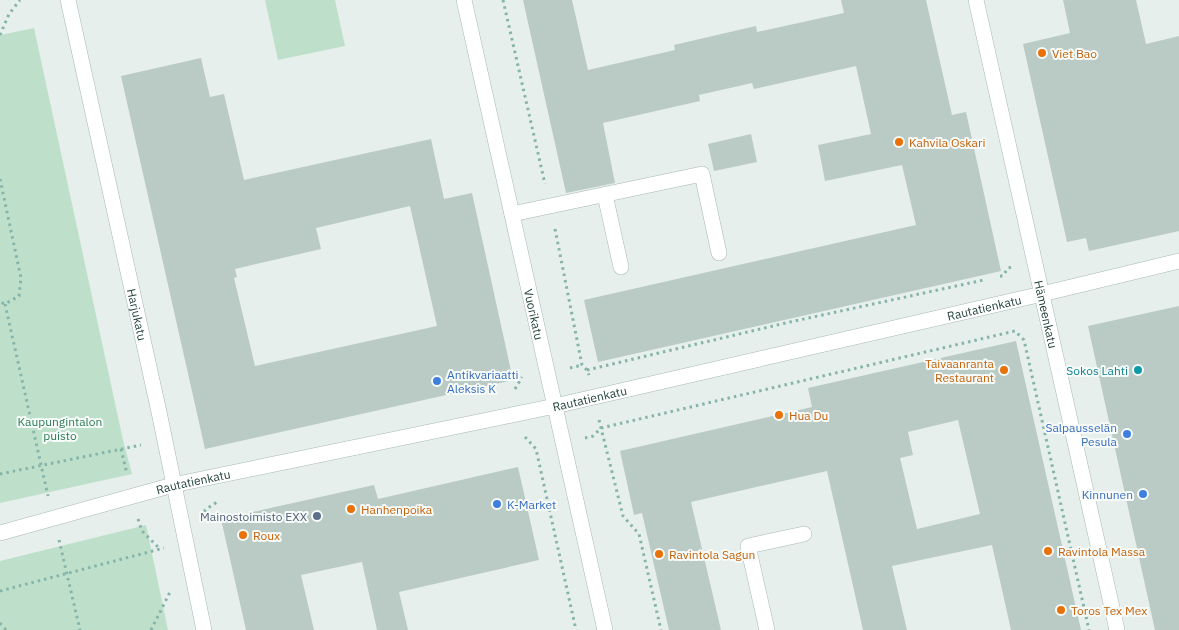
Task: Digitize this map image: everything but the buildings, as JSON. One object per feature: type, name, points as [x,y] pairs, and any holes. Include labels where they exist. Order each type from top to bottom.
[{"type":"street","name":"Harjukatu","points":[[68,0],[204,630]]},
{"type":"street","name":"Vuorikatu","points":[[464,0],[605,630]]},
{"type":"street","name":"Hämeenkatu","points":[[976,0],[1117,630]]},
{"type":"street","points":[[512,214],[702,174],[719,253]]},
{"type":"street","points":[[605,195],[621,267]]},
{"type":"street","name":"Rautatienkatu","points":[[0,533],[173,486],[555,406],[1179,261]]},
{"type":"street","points":[[766,630],[748,546],[804,534]]},
{"type":"path","points":[[0,35],[9,14],[20,0]]},
{"type":"path","points":[[0,179],[22,278],[19,296],[4,304]]},
{"type":"path","points":[[588,370],[790,322],[1003,276],[1008,268],[1034,262]]},
{"type":"path","points":[[0,302],[4,304]]},
{"type":"path","points":[[4,304],[40,466],[80,630]]},
{"type":"path","points":[[593,436],[601,428],[1015,331],[1024,340],[1089,630]]},
{"type":"path","points":[[601,428],[623,516],[640,534],[661,630]]},
{"type":"path","points":[[525,436],[536,449],[576,630]]},
{"type":"path","points":[[0,474],[164,441]]},
{"type":"path","points":[[122,449],[132,497],[142,531],[161,549],[162,558]]},
{"type":"path","points":[[207,519],[205,510],[217,502],[211,478]]},
{"type":"path","points":[[0,591],[185,543]]},
{"type":"path","points":[[168,583],[172,601]]},
{"type":"path","points":[[151,630],[170,592]]},
{"type":"path","points":[[0,623],[6,630]]},
{"type":"green space","points":[[265,0],[335,0],[345,46],[278,60]]},
{"type":"green space","name":"Kaupungintalon puisto","points":[[34,28],[132,474],[0,503],[0,35]]},
{"type":"green space","points":[[146,525],[168,630],[0,630],[0,561]]},
{"type":"place","name":"Viet Bao","points":[[1042,53]]},
{"type":"place","name":"Kahvila Oskari","points":[[899,142]]},
{"type":"place","name":"Taivaanranta Restaurant","points":[[1004,370]]},
{"type":"place","name":"Sokos Lahti","points":[[1138,370]]},
{"type":"place","name":"Antikvariaatti Aleksis K","points":[[437,381]]},
{"type":"place","name":"Hua Du","points":[[779,415]]},
{"type":"place","name":"Salpausselän Pesula","points":[[1127,434]]},
{"type":"place","name":"Kinnunen","points":[[1143,494]]},
{"type":"place","name":"K-Market","points":[[497,504]]},
{"type":"place","name":"Hanhenpoika","points":[[351,509]]},
{"type":"place","name":"Mainostoimisto EXX","points":[[317,516]]},
{"type":"place","name":"Roux","points":[[243,535]]},
{"type":"place","name":"Ravintola Massa","points":[[1048,551]]},
{"type":"place","name":"Ravintola Sagun","points":[[659,554]]},
{"type":"place","name":"Toros Tex Mex","points":[[1061,610]]}]
